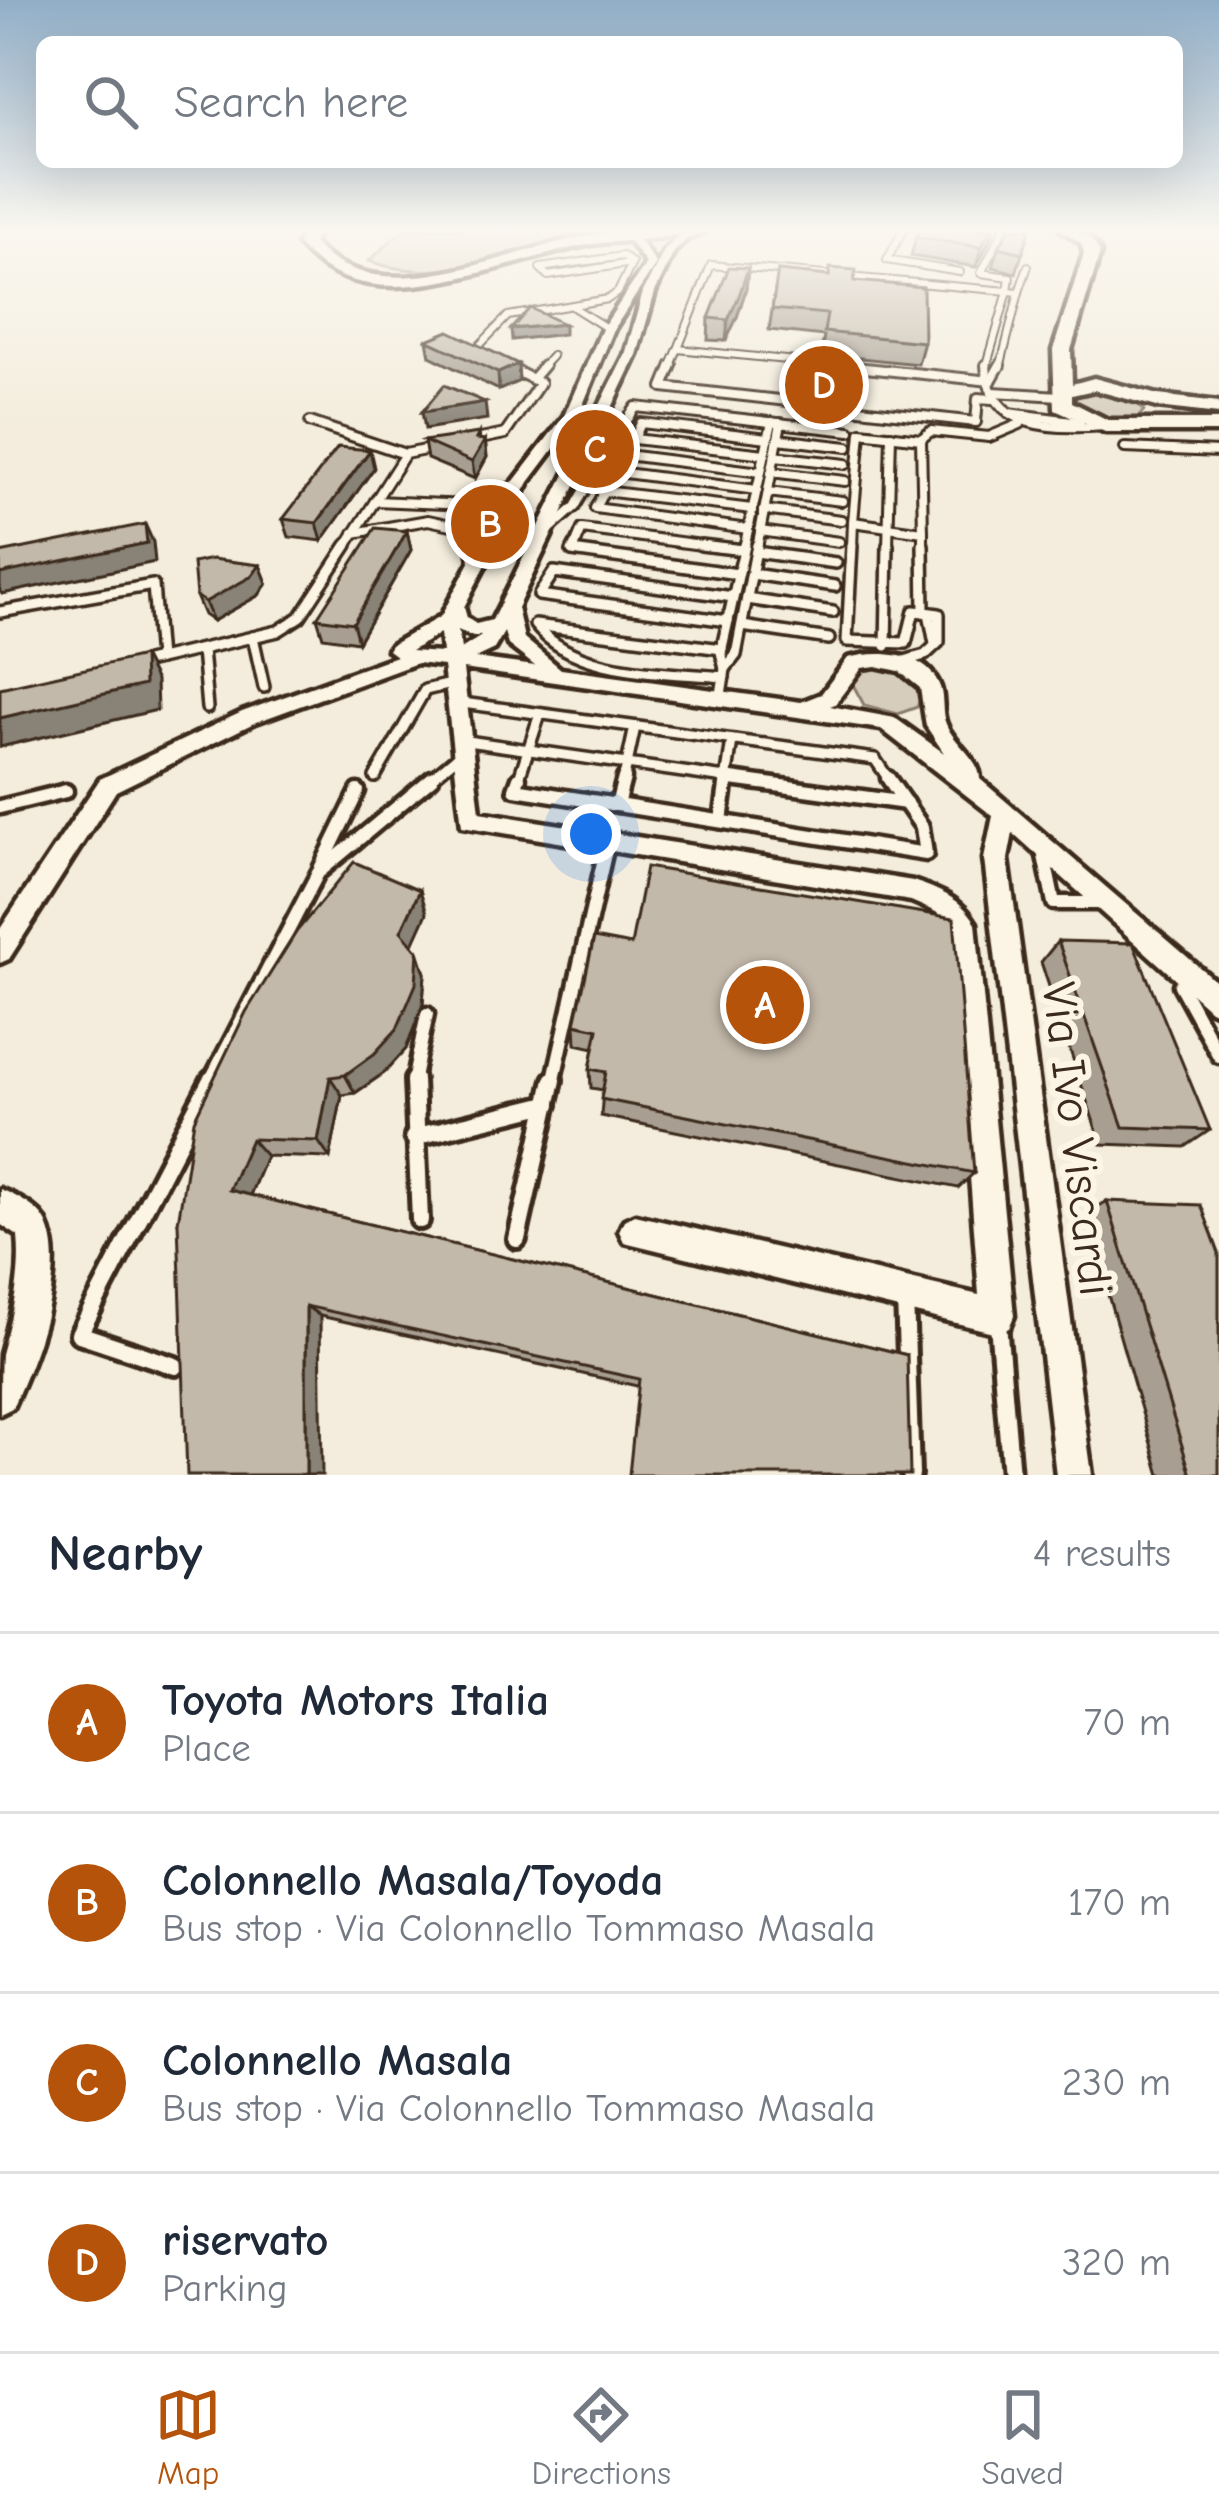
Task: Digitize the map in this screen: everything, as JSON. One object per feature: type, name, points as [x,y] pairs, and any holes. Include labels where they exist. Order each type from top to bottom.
[{"type":"street","points":[[332,684],[349,671],[419,642],[452,614],[523,481],[571,417],[608,329],[629,298]]},
{"type":"street","points":[[456,660],[487,644],[503,616],[631,355],[647,298]]},
{"type":"street","points":[[1080,298],[1062,350],[1061,394],[1067,411],[1098,424],[1219,426]]},
{"type":"street","points":[[1071,331],[1085,365],[1154,409],[1146,424]]},
{"type":"street","points":[[601,353],[631,355]]},
{"type":"street","points":[[1061,394],[1085,385],[1219,408]]},
{"type":"street","points":[[539,463],[557,473],[573,471]]},
{"type":"street","points":[[452,614],[473,631],[503,616]]},
{"type":"street","points":[[452,614],[458,747],[470,820],[914,891],[945,904],[963,923],[998,1316],[635,1231]]},
{"type":"street","points":[[503,616],[526,654],[587,682]]},
{"type":"street","points":[[795,712],[822,703],[855,663],[892,654],[926,680],[936,726],[995,805]]},
{"type":"street","points":[[0,951],[108,785],[332,684],[416,656],[884,722],[918,718],[932,703]]},
{"type":"street","points":[[839,683],[847,703],[884,722],[995,805],[1219,1001]]},
{"type":"street","name":"Via Ivo Viscardi","points":[[995,805],[996,859],[1074,1475]]},
{"type":"street","points":[[0,1205],[33,1228],[40,1277],[16,1363],[0,1396]]},
{"type":"lane","points":[[465,442],[505,434],[540,383],[478,347],[502,319],[608,298]]},
{"type":"lane","points":[[699,298],[662,388],[976,422],[978,398],[992,391],[998,375],[1018,298]]},
{"type":"lane","points":[[1005,298],[986,373],[1000,411],[1020,424],[1059,430],[1098,424]]},
{"type":"lane","points":[[570,306],[608,329]]},
{"type":"lane","points":[[678,349],[992,391],[1061,394]]},
{"type":"lane","points":[[532,379],[552,356]]},
{"type":"lane","points":[[546,533],[575,507],[637,407],[850,431]]},
{"type":"lane","points":[[605,411],[613,442]]},
{"type":"lane","points":[[1000,411],[1098,424]]},
{"type":"lane","points":[[310,422],[404,454],[445,446]]},
{"type":"lane","points":[[846,464],[634,440],[641,423],[848,447]]},
{"type":"lane","points":[[724,673],[736,655],[776,423]]},
{"type":"lane","points":[[921,439],[926,613],[939,642],[925,655],[892,654],[847,640],[847,521],[861,432],[921,439],[932,431],[988,437],[1020,424]]},
{"type":"lane","points":[[891,436],[892,654]]},
{"type":"lane","points":[[1125,448],[1219,452]]},
{"type":"lane","points":[[114,670],[254,638],[299,617],[404,454]]},
{"type":"lane","points":[[842,501],[617,472],[626,455],[845,482]]},
{"type":"lane","points":[[375,501],[454,510],[495,500],[523,481]]},
{"type":"lane","points":[[839,542],[595,508],[604,491],[923,532]]},
{"type":"lane","points":[[355,533],[418,521],[458,523],[470,530],[475,564]]},
{"type":"lane","points":[[739,574],[572,551],[582,529],[743,550]]},
{"type":"lane","points":[[720,701],[722,649],[743,550],[754,530]]},
{"type":"lane","points":[[756,552],[836,563]]},
{"type":"lane","points":[[728,621],[539,595],[554,572],[733,597]]},
{"type":"lane","points":[[752,574],[835,586]]},
{"type":"lane","points":[[0,612],[153,585],[159,659]]},
{"type":"lane","points":[[747,599],[833,612]]},
{"type":"lane","points":[[892,654],[910,640],[926,613]]},
{"type":"lane","points":[[722,649],[535,625],[542,638],[569,653],[724,673]]},
{"type":"lane","points":[[742,626],[830,639]]},
{"type":"lane","points":[[254,638],[264,687]]},
{"type":"lane","points":[[202,650],[207,708]]},
{"type":"lane","points":[[375,776],[425,690],[455,693],[540,714],[875,759],[922,827],[926,854],[515,789],[540,714]]},
{"type":"lane","points":[[617,805],[635,727]]},
{"type":"lane","points":[[721,821],[732,740]]},
{"type":"lane","points":[[318,873],[458,747],[527,750],[906,803]]},
{"type":"lane","points":[[0,807],[66,791]]},
{"type":"lane","points":[[175,1366],[79,1334],[358,791]]},
{"type":"lane","points":[[517,1238],[607,845]]},
{"type":"lane","points":[[1191,976],[1180,986],[1219,1056]]},
{"type":"lane","points":[[420,1220],[411,1096],[427,1014]]},
{"type":"lane","points":[[414,1137],[548,1104]]},
{"type":"lane","points":[[905,1294],[911,1475]]},
{"type":"lane","points":[[998,1316],[1011,1475]]},
{"type":"shaded area","points":[[1091,388],[1136,400],[1144,411],[1136,420],[1103,420],[1070,401],[1074,392]]},
{"type":"shaded area","points":[[870,665],[907,674],[923,692],[917,707],[898,714],[864,705],[851,681]]},
{"type":"building","points":[[717,298],[738,298],[728,320],[709,318]]},
{"type":"building","points":[[774,298],[923,298],[924,342],[824,332],[827,314],[772,309]]},
{"type":"building","points":[[530,308],[564,324],[511,329]]},
{"type":"building","points":[[449,331],[518,364],[498,373],[427,340]]},
{"type":"building","points":[[444,385],[485,402],[422,412]]},
{"type":"building","points":[[479,433],[476,439],[485,440],[472,462],[424,441]]},
{"type":"building","points":[[338,447],[370,450],[317,523],[283,519]]},
{"type":"building","points":[[145,524],[147,543],[0,574],[0,553]]},
{"type":"building","points":[[375,528],[407,531],[353,623],[317,618]]},
{"type":"building","points":[[212,559],[260,565],[252,576],[205,602],[196,596],[193,563]]},
{"type":"building","points":[[143,656],[144,685],[0,718],[0,688]]},
{"type":"building","points":[[354,862],[420,890],[401,931],[418,951],[416,984],[397,1029],[374,1054],[345,1075],[330,1077],[318,1141],[251,1139],[229,1190],[907,1355],[910,1475],[629,1475],[639,1379],[306,1306],[306,1475],[187,1475],[178,1222],[194,1120],[246,1012],[297,931]]},
{"type":"building","points":[[646,867],[954,918],[974,1173],[601,1099],[606,1072],[590,1069],[598,1029],[575,1024],[594,938],[631,945]]},
{"type":"building","points":[[1058,941],[1133,943],[1210,1130],[1123,1127]]},
{"type":"building","points":[[1107,1201],[1201,1205],[1219,1253],[1219,1475],[1191,1475]]},
{"type":"place","name":"riservato","points":[[824,385]]},
{"type":"place","name":"Colonnello Masala","points":[[595,449]]},
{"type":"place","name":"Colonnello Masala/Toyoda","points":[[490,524]]},
{"type":"place","name":"Toyota Motors Italia","points":[[765,1005]]}]
